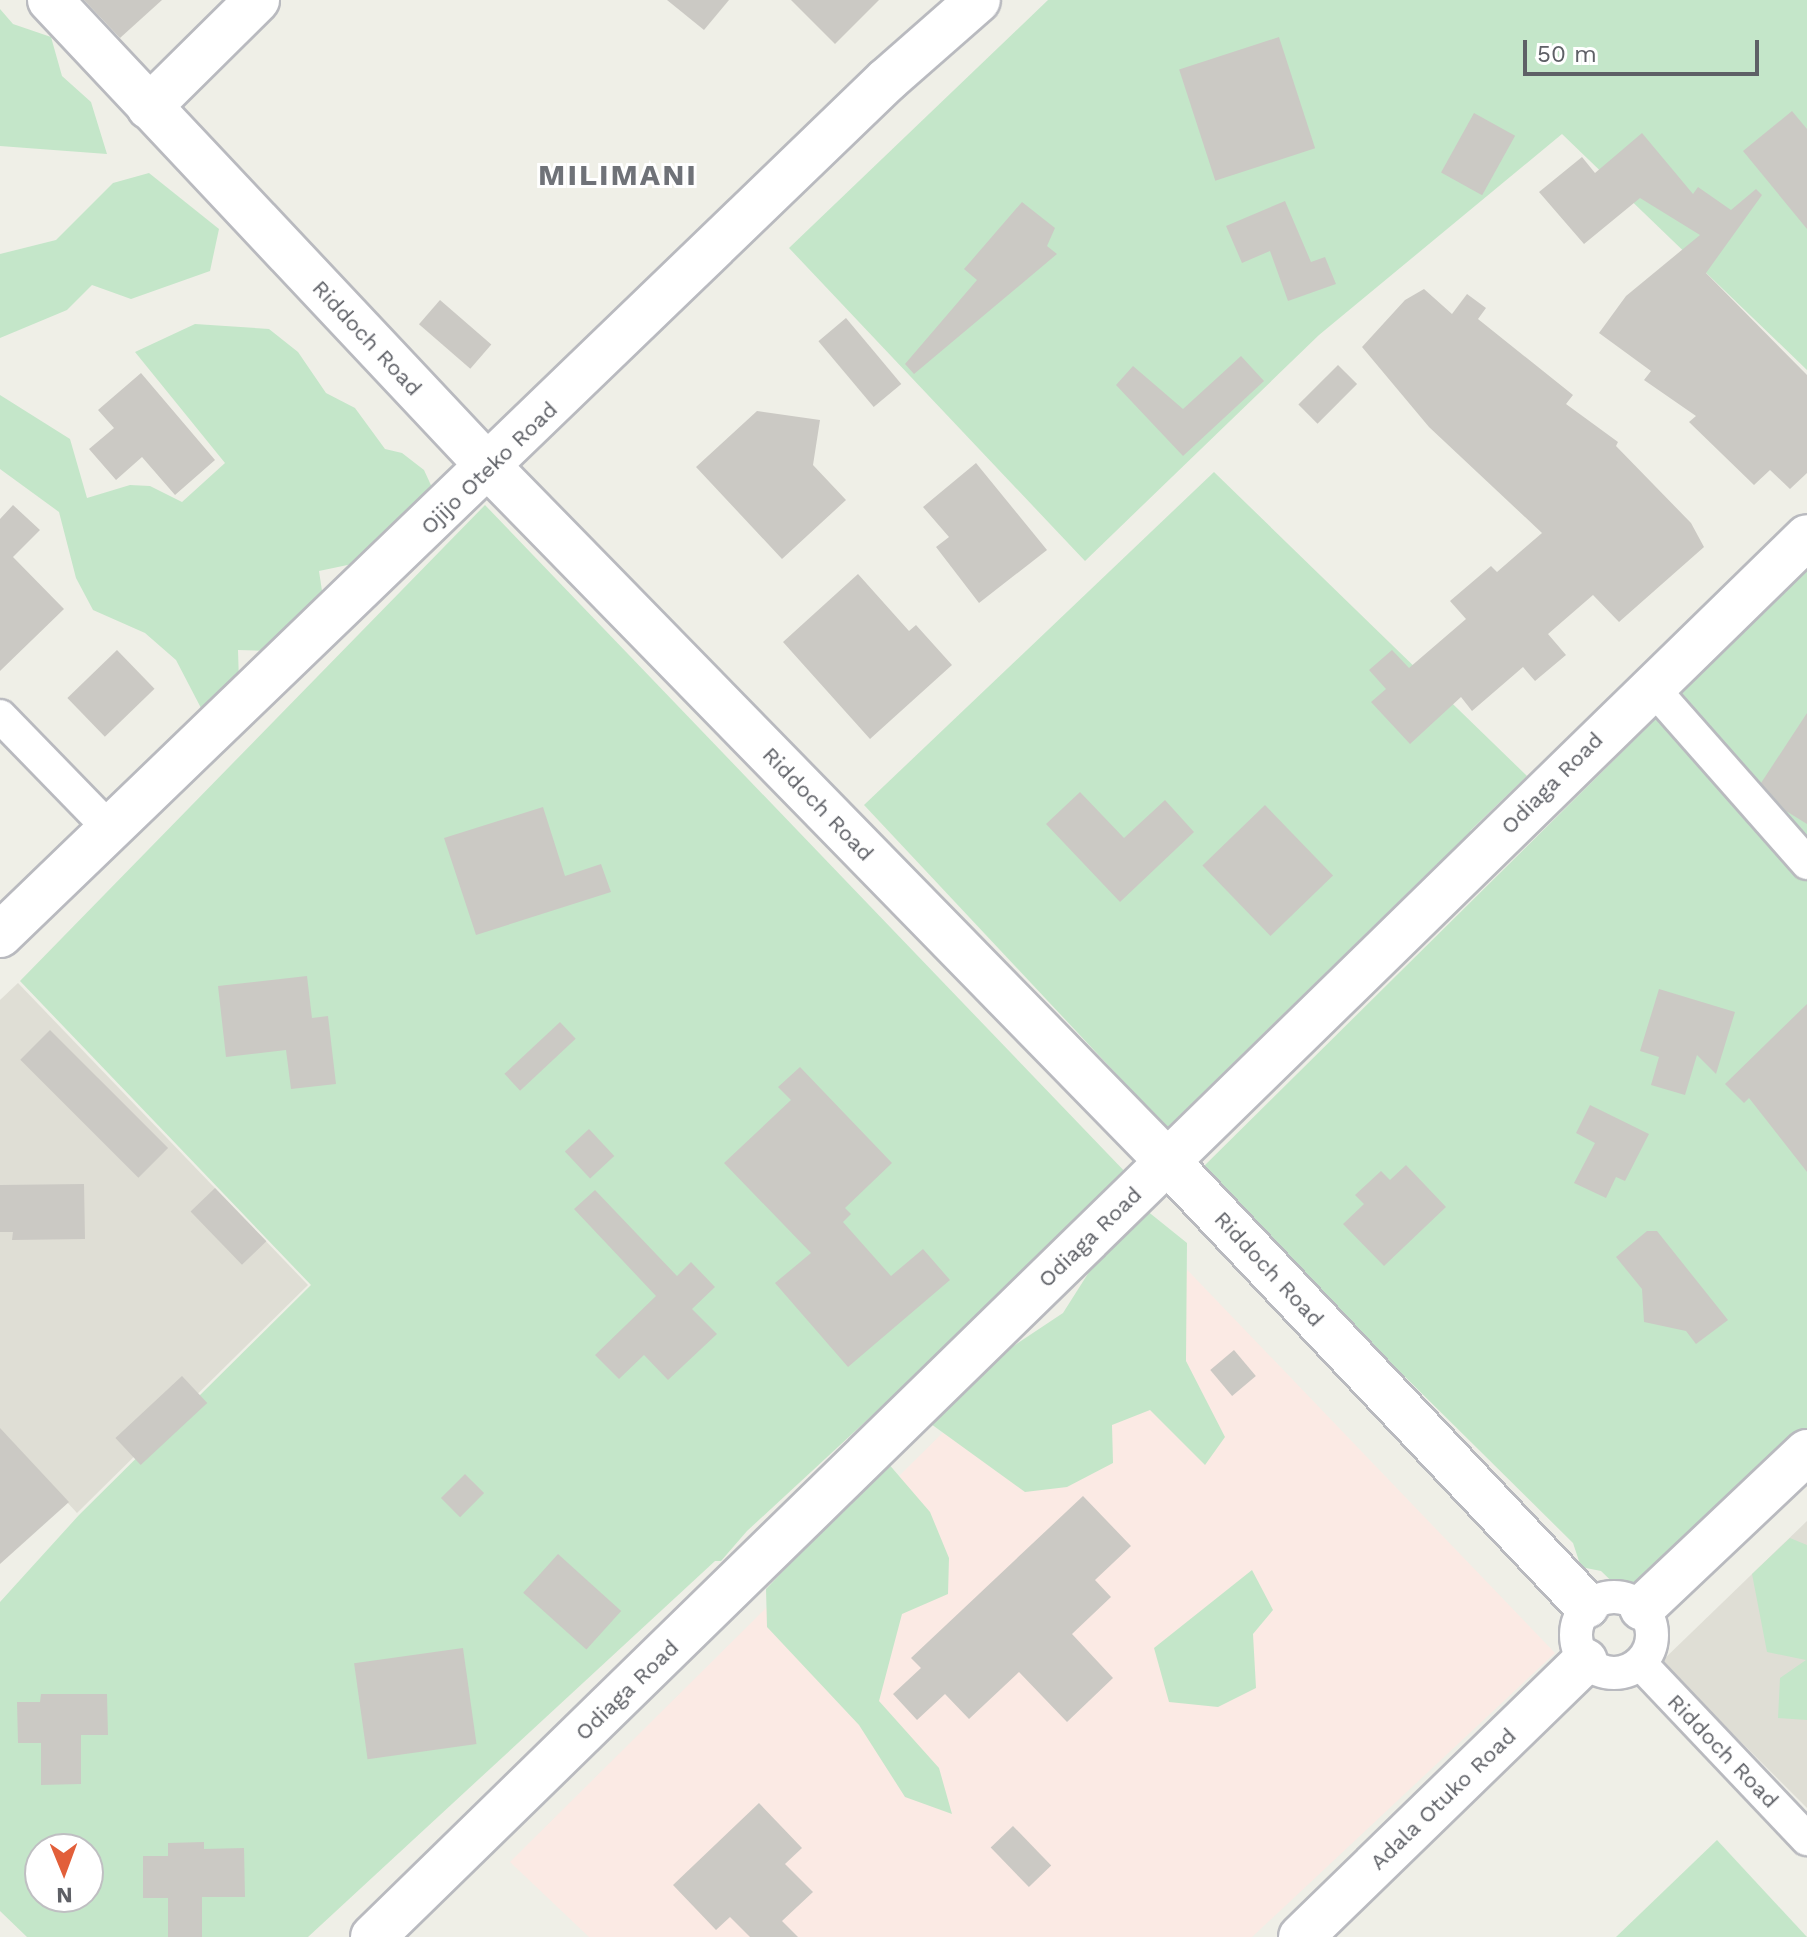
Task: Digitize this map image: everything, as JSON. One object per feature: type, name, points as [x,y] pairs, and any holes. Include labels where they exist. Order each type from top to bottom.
[{"type":"street","name":"Riddoch Road","points":[[50,0],[490,468],[1168,1162],[1587,1606]]},
{"type":"street","points":[[149,107],[257,0]]},
{"type":"street","name":"Ojijo Oteko Road","points":[[0,935],[490,468],[887,80],[978,0]]},
{"type":"street","name":"Odiaga Road","points":[[373,1937],[1807,537]]},
{"type":"street","points":[[1651,686],[1807,863]]},
{"type":"street","points":[[0,716],[110,829]]},
{"type":"street","points":[[1642,1608],[1807,1452]]},
{"type":"street","points":[[1615,1596],[1642,1608],[1653,1636],[1640,1663],[1612,1673],[1585,1661],[1575,1634],[1587,1606],[1615,1596]]},
{"type":"street","name":"Adala Otuko Road","points":[[1301,1937],[1585,1661]]},
{"type":"street","name":"Riddoch Road","points":[[1640,1663],[1807,1839]]},
{"type":"shaded area","points":[[18,983],[308,1285],[77,1513],[0,1429],[0,1000]]},
{"type":"shaded area","points":[[1148,1229],[1555,1653],[1252,1937],[589,1937],[510,1862]]},
{"type":"shaded area","points":[[1807,1521],[1807,1808],[1661,1662]]},
{"type":"green space","points":[[1048,0],[1807,0],[1807,370],[1562,134],[1319,335],[1085,561],[789,248]]},
{"type":"green space","points":[[0,9],[13,24],[51,37],[62,76],[91,102],[107,154],[0,146]]},
{"type":"green space","points":[[149,173],[219,229],[210,271],[131,299],[92,285],[67,310],[0,338],[0,254],[56,240],[113,183]]},
{"type":"green space","points":[[195,324],[269,329],[298,352],[326,393],[355,408],[385,449],[402,453],[424,470],[435,494],[357,563],[319,571],[324,604],[272,651],[238,650],[239,682],[201,708],[176,660],[145,633],[93,610],[76,578],[59,512],[0,469],[0,395],[70,439],[87,498],[130,485],[150,486],[182,502],[225,463],[135,352]]},
{"type":"green space","points":[[1214,472],[1527,776],[1471,830],[1453,863],[1437,864],[1167,1128],[864,805]]},
{"type":"green space","points":[[485,505],[1130,1177],[747,1531],[721,1561],[715,1561],[308,1937],[27,1937],[0,1911],[0,1602],[79,1515],[311,1285],[20,981]]},
{"type":"green space","points":[[1807,569],[1807,1437],[1630,1599],[1601,1571],[1581,1567],[1573,1543],[1198,1172]]},
{"type":"green space","points":[[1146,1210],[1187,1243],[1186,1361],[1225,1437],[1205,1465],[1150,1410],[1112,1425],[1113,1463],[1067,1487],[1025,1492],[931,1424],[988,1363],[1063,1313],[1103,1250]]},
{"type":"green space","points":[[887,1462],[930,1512],[949,1558],[948,1594],[902,1614],[879,1701],[939,1768],[952,1814],[905,1797],[859,1725],[767,1627],[766,1589]]},
{"type":"green space","points":[[1790,1538],[1807,1545],[1807,1720],[1778,1718],[1780,1678],[1806,1660],[1767,1652],[1752,1574]]},
{"type":"green space","points":[[1252,1570],[1273,1610],[1253,1634],[1256,1688],[1218,1707],[1169,1702],[1154,1648]]},
{"type":"green space","points":[[1717,1840],[1807,1937],[1616,1937]]},
{"type":"building","points":[[84,0],[162,0],[120,38]]},
{"type":"building","points":[[667,0],[729,0],[704,30]]},
{"type":"building","points":[[791,0],[879,0],[835,44]]},
{"type":"building","points":[[1279,37],[1315,148],[1215,181],[1179,69]]},
{"type":"building","points":[[1792,111],[1807,129],[1807,229],[1743,151]]},
{"type":"building","points":[[1474,113],[1515,136],[1482,195],[1441,172]]},
{"type":"building","points":[[1642,133],[1693,194],[1698,187],[1731,210],[1756,189],[1762,195],[1706,273],[1807,375],[1807,473],[1790,489],[1770,470],[1754,485],[1689,422],[1696,416],[1644,380],[1651,371],[1599,333],[1626,296],[1700,235],[1640,198],[1584,244],[1539,192],[1582,157],[1595,173]]},
{"type":"building","points":[[1285,201],[1311,262],[1325,257],[1336,284],[1288,301],[1270,251],[1242,263],[1226,226]]},
{"type":"building","points":[[1022,202],[1055,228],[1047,246],[1057,254],[914,374],[905,364],[977,280],[964,269]]},
{"type":"building","points":[[1424,289],[1452,314],[1467,294],[1486,308],[1478,319],[1573,395],[1566,404],[1618,442],[1616,446],[1691,523],[1704,547],[1619,622],[1593,595],[1548,634],[1566,655],[1535,681],[1523,667],[1472,711],[1461,697],[1410,744],[1371,702],[1386,689],[1369,670],[1392,650],[1409,668],[1466,619],[1450,601],[1491,566],[1497,572],[1542,533],[1429,427],[1362,347],[1405,300]]},
{"type":"building","points":[[440,300],[491,345],[470,369],[419,324]]},
{"type":"building","points":[[846,318],[901,384],[874,407],[818,341]]},
{"type":"building","points":[[1241,356],[1264,381],[1183,456],[1116,385],[1133,366],[1183,409]]},
{"type":"building","points":[[1338,365],[1357,384],[1317,424],[1298,405]]},
{"type":"building","points":[[141,373],[215,460],[175,495],[142,457],[116,480],[89,449],[114,428],[98,410]]},
{"type":"building","points":[[757,411],[820,420],[813,465],[846,500],[782,559],[696,467]]},
{"type":"building","points":[[976,463],[1047,550],[979,603],[936,547],[949,537],[923,507]]},
{"type":"building","points":[[13,505],[40,530],[13,557],[64,609],[0,671],[0,519]]},
{"type":"building","points":[[858,574],[909,631],[916,625],[952,665],[870,739],[783,642]]},
{"type":"building","points":[[117,650],[155,689],[105,737],[67,698]]},
{"type":"building","points":[[1807,713],[1807,824],[1786,811],[1761,783]]},
{"type":"building","points":[[1080,792],[1124,838],[1165,800],[1194,832],[1120,902],[1046,824]]},
{"type":"building","points":[[1265,805],[1333,875],[1270,936],[1202,865]]},
{"type":"building","points":[[543,807],[565,876],[601,864],[611,892],[476,935],[444,838]]},
{"type":"building","points":[[307,976],[312,1018],[328,1016],[336,1084],[291,1089],[286,1050],[226,1057],[218,986]]},
{"type":"building","points":[[1659,989],[1735,1012],[1716,1074],[1697,1055],[1685,1095],[1651,1085],[1659,1057],[1640,1051]]},
{"type":"building","points":[[1807,1004],[1807,1172],[1749,1098],[1744,1103],[1725,1084]]},
{"type":"building","points":[[560,1022],[576,1039],[520,1091],[504,1074]]},
{"type":"building","points":[[50,1030],[168,1148],[138,1178],[20,1060]]},
{"type":"building","points":[[800,1067],[892,1163],[845,1208],[851,1214],[843,1222],[891,1276],[923,1249],[950,1280],[848,1367],[775,1283],[811,1253],[724,1163],[791,1100],[778,1087]]},
{"type":"building","points":[[1590,1105],[1649,1134],[1625,1181],[1616,1177],[1606,1198],[1574,1183],[1595,1143],[1576,1133]]},
{"type":"building","points":[[589,1129],[614,1156],[590,1179],[565,1152]]},
{"type":"building","points":[[1406,1165],[1446,1207],[1384,1266],[1343,1224],[1364,1204],[1355,1195],[1381,1171],[1390,1180]]},
{"type":"building","points":[[84,1184],[85,1239],[12,1240],[13,1232],[0,1232],[0,1185]]},
{"type":"building","points":[[215,1188],[266,1241],[242,1265],[191,1212]]},
{"type":"building","points":[[595,1190],[677,1276],[691,1262],[715,1287],[692,1309],[717,1334],[668,1380],[644,1355],[619,1379],[595,1355],[656,1296],[574,1209]]},
{"type":"building","points":[[1647,1231],[1657,1231],[1728,1320],[1696,1344],[1686,1331],[1644,1322],[1642,1289],[1616,1257]]},
{"type":"building","points":[[1234,1350],[1256,1376],[1232,1396],[1210,1370]]},
{"type":"building","points":[[182,1376],[207,1403],[141,1465],[115,1438]]},
{"type":"building","points":[[0,1428],[69,1502],[0,1564]]},
{"type":"building","points":[[465,1474],[484,1493],[460,1517],[441,1498]]},
{"type":"building","points":[[1083,1496],[1131,1546],[1095,1580],[1111,1597],[1072,1634],[1113,1678],[1067,1722],[1019,1672],[969,1719],[945,1694],[917,1720],[893,1694],[921,1668],[911,1658]]},
{"type":"building","points":[[558,1554],[621,1611],[586,1650],[523,1593]]},
{"type":"building","points":[[463,1648],[476,1744],[368,1759],[354,1663]]},
{"type":"building","points":[[41,1694],[107,1694],[108,1735],[81,1735],[81,1784],[41,1785],[41,1743],[18,1743],[17,1702],[40,1702]]},
{"type":"building","points":[[759,1803],[802,1848],[785,1864],[813,1892],[782,1921],[798,1937],[750,1937],[730,1917],[716,1930],[673,1885]]},
{"type":"building","points":[[1013,1826],[1051,1866],[1029,1887],[991,1848]]},
{"type":"building","points":[[204,1842],[204,1849],[244,1848],[245,1897],[202,1897],[202,1937],[168,1937],[168,1898],[143,1898],[143,1856],[168,1856],[168,1843]]},
{"type":"district","name":"MILIMANI","points":[[618,175]]}]
